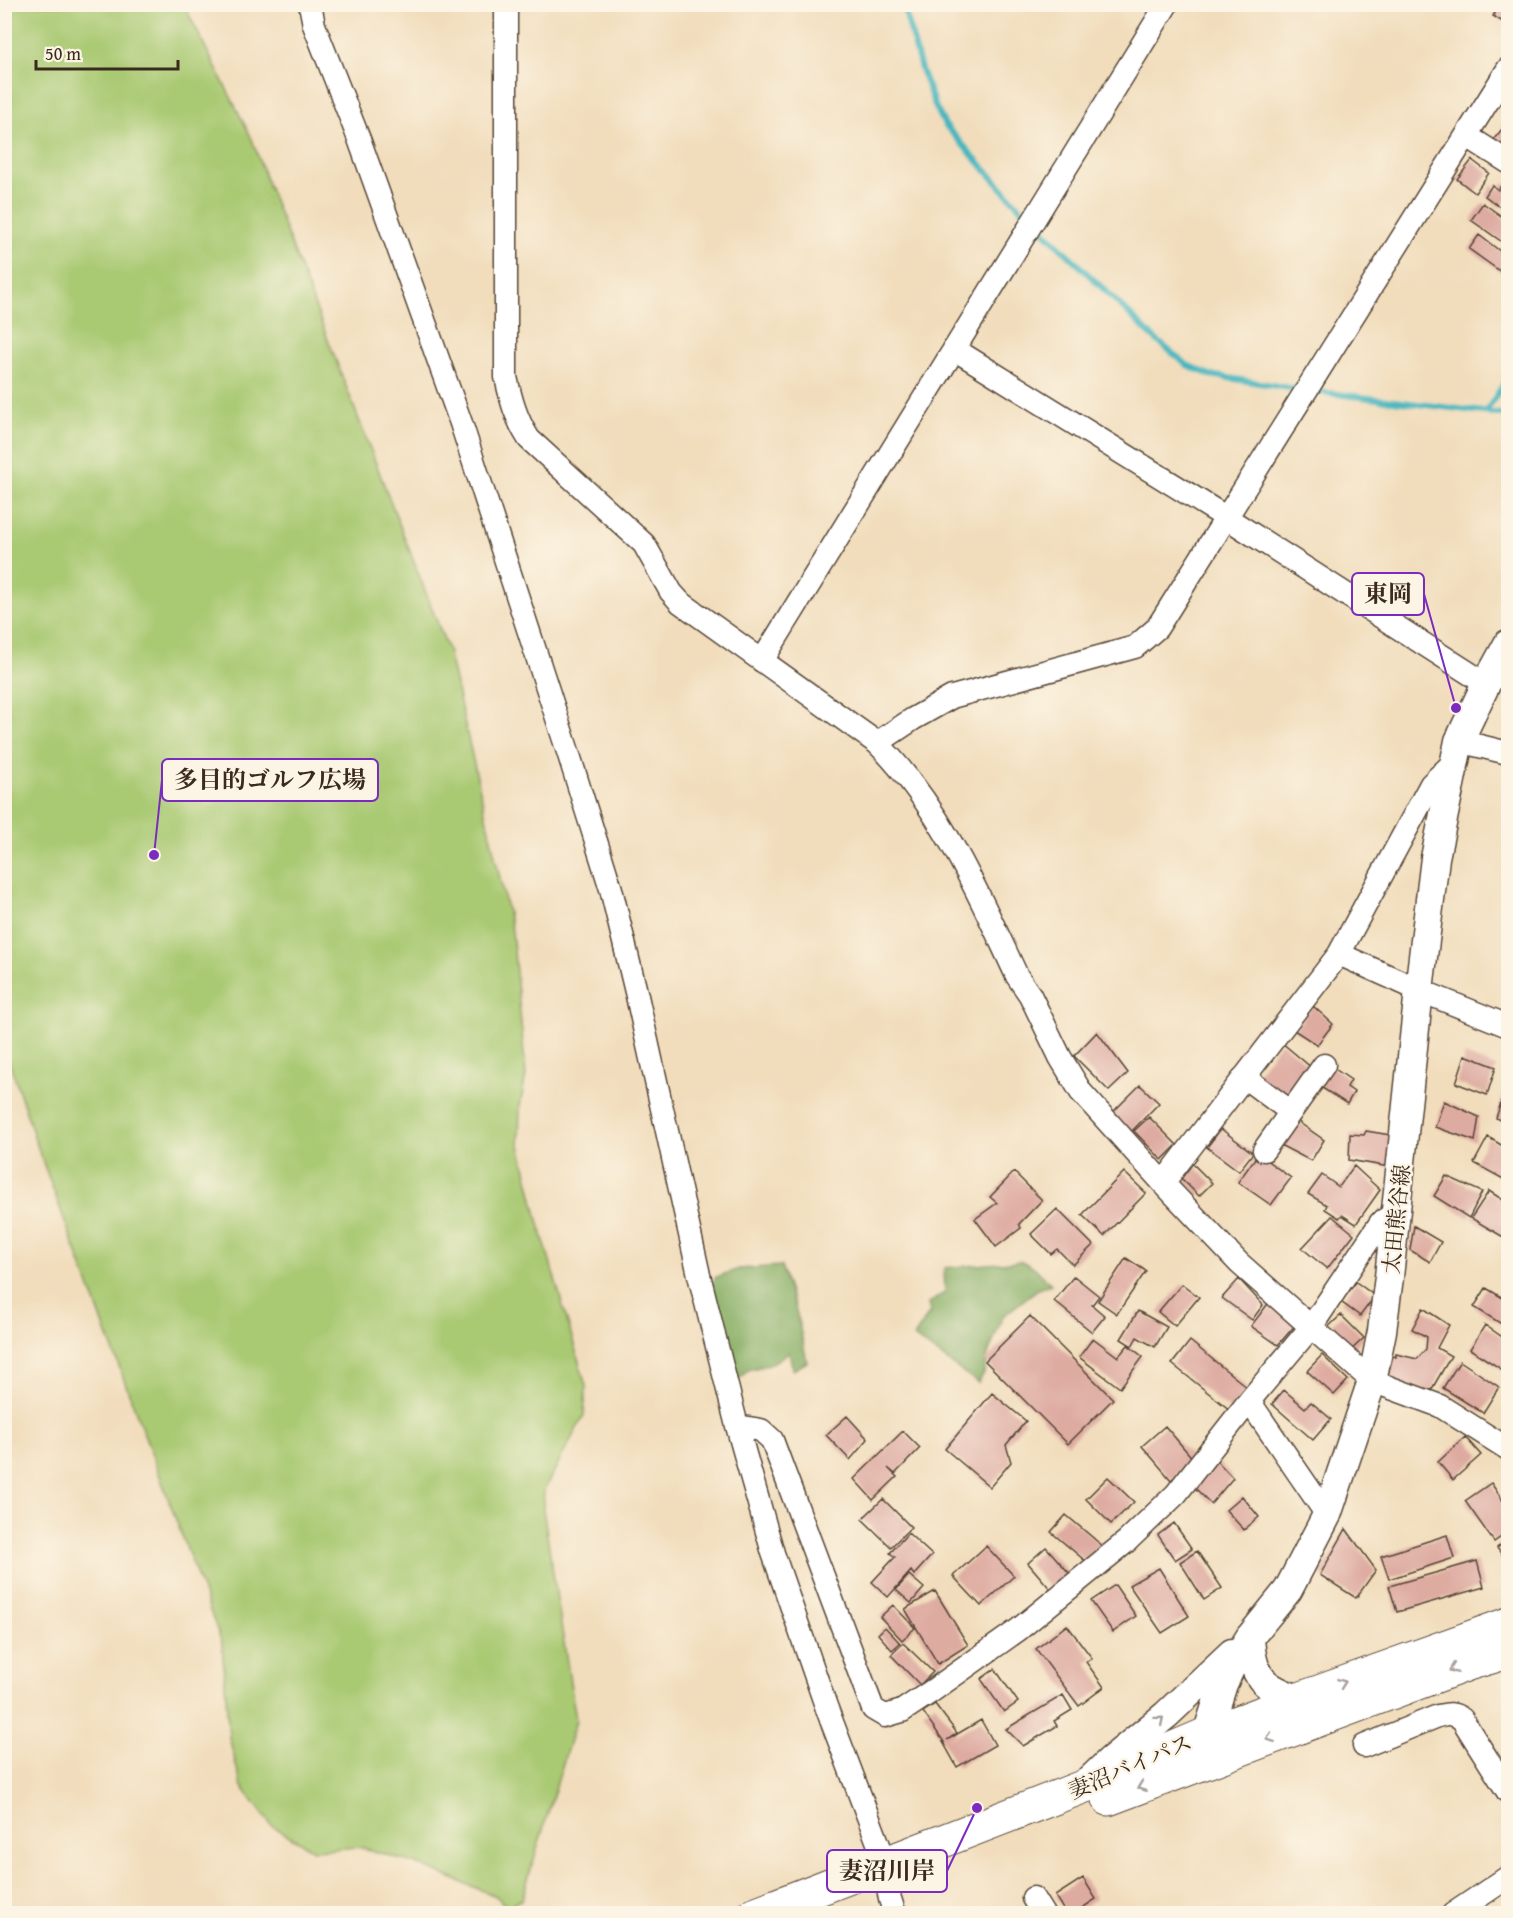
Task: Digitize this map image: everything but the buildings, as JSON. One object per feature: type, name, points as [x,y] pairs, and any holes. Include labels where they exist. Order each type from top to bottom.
[{"type":"highway","name":"妻沼バイパス","points":[[809,1914],[878,1884],[1085,1786],[1209,1733],[1509,1624]]},
{"type":"highway","name":"妻沼バイパス","points":[[754,1914],[878,1884],[1468,1664],[1509,1652]]},
{"type":"main road","name":"太田熊谷線","points":[[1196,1766],[1209,1733],[1223,1684],[1250,1637],[1288,1590],[1327,1515],[1372,1381],[1382,1331],[1397,1212],[1419,990],[1435,858],[1457,751],[1486,684],[1509,644]]},
{"type":"main road","points":[[1250,1637],[1251,1656],[1263,1683],[1278,1693],[1299,1699]]},
{"type":"main road","points":[[1085,1786],[1111,1760],[1166,1715],[1250,1637]]},
{"type":"street","points":[[310,4],[314,25],[359,139],[461,423],[611,889],[638,996],[699,1275],[737,1426],[773,1553],[827,1709],[880,1848],[878,1884]]},
{"type":"street","points":[[506,4],[506,377],[516,416],[529,439],[644,544],[671,592],[680,602],[877,743],[894,760],[928,806],[955,849],[1017,976],[1030,995],[1060,1057],[1081,1092],[1162,1183],[1239,1263],[1372,1381],[1440,1406],[1509,1449]]},
{"type":"street","points":[[762,661],[1167,4]]},
{"type":"street","points":[[877,743],[913,719],[952,698],[1135,647],[1158,628],[1509,69]]},
{"type":"street","points":[[1467,136],[1509,162]]},
{"type":"street","points":[[954,349],[1227,518],[1486,684]]},
{"type":"street","points":[[1162,1183],[1339,954],[1431,784],[1457,751],[1509,753]]},
{"type":"street","points":[[1339,954],[1419,990],[1509,1026]]},
{"type":"street","points":[[1264,1150],[1324,1065]]},
{"type":"street","points":[[1244,1077],[1291,1112]]},
{"type":"street","points":[[737,1426],[761,1430],[772,1440],[873,1709],[885,1716],[902,1711],[1018,1630],[1126,1541],[1176,1494],[1311,1327],[1381,1222],[1397,1212]]},
{"type":"street","points":[[1249,1401],[1327,1515]]},
{"type":"street","points":[[1364,1746],[1438,1716],[1449,1713],[1456,1715],[1462,1719],[1509,1792]]},
{"type":"street","points":[[1453,1914],[1509,1877]]},
{"type":"green space","points":[[4,5],[184,5],[252,139],[448,650],[512,931],[526,1075],[520,1106],[519,1141],[539,1224],[586,1386],[584,1415],[544,1490],[543,1509],[576,1720],[522,1899],[507,1907],[496,1896],[414,1863],[360,1847],[313,1850],[271,1825],[241,1785],[229,1737],[222,1643],[41,1157],[5,1049]]},
{"type":"green space","points":[[1021,1261],[1034,1267],[1051,1284],[1038,1289],[1003,1316],[988,1354],[984,1373],[978,1383],[914,1337],[930,1312],[928,1304],[945,1292],[944,1268]]},
{"type":"green space","points":[[781,1266],[797,1314],[807,1362],[793,1370],[789,1352],[771,1364],[748,1370],[736,1382],[712,1284],[716,1277],[739,1269]]},
{"type":"waterway","points":[[903,4],[921,69],[945,125],[1021,209],[1154,338],[1187,365],[1210,375],[1302,390]]},
{"type":"waterway","points":[[1486,412],[1508,377]]},
{"type":"waterway","points":[[1312,391],[1508,415]]},
{"type":"place","name":"東岡","points":[[1456,708]]},
{"type":"place","name":"多目的ゴルフ広場","points":[[154,855]]},
{"type":"place","name":"妻沼川岸","points":[[977,1808]]}]
